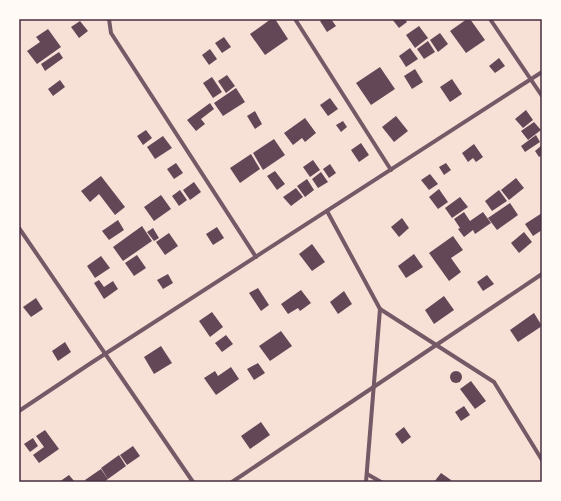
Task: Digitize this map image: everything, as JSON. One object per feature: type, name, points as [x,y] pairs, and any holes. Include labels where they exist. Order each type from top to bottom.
[{"type":"street","points":[[109,19],[111,33],[256,257]]},
{"type":"street","points":[[295,19],[391,170]]},
{"type":"street","points":[[490,19],[542,96]]},
{"type":"street","points":[[19,411],[542,72]]},
{"type":"street","points":[[327,211],[380,309],[494,382],[542,460]]},
{"type":"street","points":[[19,228],[193,482]]},
{"type":"street","points":[[232,482],[542,274]]},
{"type":"street","points":[[366,482],[380,309]]},
{"type":"street","points":[[367,474],[380,482]]},
{"type":"building","points":[[271,19],[275,19],[288,39],[265,55],[250,34]]},
{"type":"building","points":[[323,19],[331,19],[336,26],[327,32],[320,21]]},
{"type":"building","points":[[392,19],[405,19],[407,22],[399,28]]},
{"type":"building","points":[[467,19],[470,19],[485,40],[466,53],[450,31]]},
{"type":"building","points":[[80,21],[88,31],[79,38],[71,27]]},
{"type":"building","points":[[419,26],[428,38],[415,48],[406,35]]},
{"type":"building","points":[[48,29],[61,47],[37,64],[27,51],[40,42],[36,37]]},
{"type":"building","points":[[440,33],[448,44],[438,52],[430,40]]},
{"type":"building","points":[[224,37],[231,47],[222,53],[215,43]]},
{"type":"building","points":[[428,41],[435,52],[424,59],[417,49]]},
{"type":"building","points":[[410,48],[418,59],[406,67],[399,56]]},
{"type":"building","points":[[210,49],[217,59],[209,65],[202,55]]},
{"type":"building","points":[[59,52],[63,58],[45,71],[41,64]]},
{"type":"building","points":[[499,58],[505,66],[495,73],[489,66]]},
{"type":"building","points":[[380,67],[395,89],[371,105],[356,83]]},
{"type":"building","points":[[415,69],[423,82],[412,89],[404,76]]},
{"type":"building","points":[[227,75],[235,86],[226,93],[218,81]]},
{"type":"building","points":[[212,77],[222,92],[213,98],[203,83]]},
{"type":"building","points":[[452,79],[462,94],[450,102],[440,87]]},
{"type":"building","points":[[60,80],[65,87],[53,96],[48,89]]},
{"type":"building","points":[[236,88],[245,102],[223,116],[214,103]]},
{"type":"building","points":[[330,98],[338,109],[328,116],[320,105]]},
{"type":"building","points":[[210,103],[214,109],[201,119],[205,124],[196,131],[187,120]]},
{"type":"building","points":[[526,110],[533,120],[523,128],[515,119]]},
{"type":"building","points":[[255,111],[262,124],[255,129],[247,116]]},
{"type":"building","points":[[396,116],[408,131],[394,142],[382,127]]},
{"type":"building","points":[[305,118],[316,133],[305,142],[302,138],[293,145],[284,133]]},
{"type":"building","points":[[343,121],[347,127],[341,132],[336,125]]},
{"type":"building","points":[[534,122],[541,130],[528,140],[521,131]]},
{"type":"building","points":[[146,130],[152,138],[143,145],[137,136]]},
{"type":"building","points":[[536,135],[540,142],[525,152],[521,146]]},
{"type":"building","points":[[163,136],[172,148],[155,159],[147,147]]},
{"type":"building","points":[[274,139],[285,155],[263,170],[253,153]]},
{"type":"building","points":[[361,143],[369,155],[359,162],[351,150]]},
{"type":"building","points":[[474,144],[483,157],[476,162],[473,158],[468,162],[462,153]]},
{"type":"building","points":[[542,145],[542,155],[539,157],[535,151]]},
{"type":"building","points":[[251,154],[260,169],[240,183],[230,168]]},
{"type":"building","points":[[313,160],[320,170],[310,177],[303,167]]},
{"type":"building","points":[[176,163],[183,173],[174,179],[167,169]]},
{"type":"building","points":[[446,163],[451,170],[444,175],[439,167]]},
{"type":"building","points":[[330,164],[336,173],[329,178],[323,169]]},
{"type":"building","points":[[275,171],[285,184],[277,190],[267,176]]},
{"type":"building","points":[[321,172],[328,182],[318,188],[312,179]]},
{"type":"building","points":[[430,174],[438,184],[429,190],[421,180]]},
{"type":"building","points":[[101,176],[125,207],[115,215],[99,194],[90,202],[81,191]]},
{"type":"building","points":[[516,178],[524,188],[509,200],[501,190]]},
{"type":"building","points":[[307,179],[314,190],[305,197],[297,186]]},
{"type":"building","points":[[194,182],[201,192],[190,200],[183,190]]},
{"type":"building","points":[[296,188],[303,197],[291,206],[283,197]]},
{"type":"building","points":[[439,189],[448,202],[438,209],[429,197]]},
{"type":"building","points":[[180,190],[187,200],[179,206],[172,196]]},
{"type":"building","points":[[499,190],[507,201],[492,211],[485,201]]},
{"type":"building","points":[[161,195],[171,209],[154,221],[144,207]]},
{"type":"building","points":[[460,197],[468,207],[452,218],[445,208]]},
{"type":"building","points":[[510,203],[518,215],[497,230],[488,218]]},
{"type":"building","points":[[464,212],[470,221],[483,212],[491,223],[475,234],[473,230],[464,237],[458,229],[460,228],[454,219]]},
{"type":"building","points":[[542,213],[542,230],[533,236],[525,224]]},
{"type":"building","points":[[402,218],[409,228],[399,237],[391,227]]},
{"type":"building","points":[[118,220],[124,230],[109,240],[102,231]]},
{"type":"building","points":[[142,226],[152,241],[123,261],[113,247]]},
{"type":"building","points":[[217,227],[224,238],[213,245],[206,234]]},
{"type":"building","points":[[153,228],[159,238],[154,241],[147,232]]},
{"type":"building","points":[[524,232],[532,242],[519,253],[511,243]]},
{"type":"building","points":[[169,233],[178,246],[165,255],[156,242]]},
{"type":"building","points":[[453,236],[463,250],[451,258],[461,272],[449,281],[429,253]]},
{"type":"building","points":[[312,244],[325,262],[312,271],[299,254]]},
{"type":"building","points":[[414,254],[423,267],[406,278],[398,266]]},
{"type":"building","points":[[137,255],[146,268],[134,276],[125,263]]},
{"type":"building","points":[[101,256],[110,268],[95,278],[87,266]]},
{"type":"building","points":[[168,274],[173,283],[163,289],[157,280]]},
{"type":"building","points":[[487,275],[494,284],[483,291],[477,282]]},
{"type":"building","points":[[99,280],[104,287],[113,281],[118,289],[104,299],[94,283]]},
{"type":"building","points":[[258,288],[269,305],[261,311],[249,293]]},
{"type":"building","points":[[301,290],[311,303],[300,311],[298,308],[288,314],[281,304]]},
{"type":"building","points":[[344,291],[352,304],[338,314],[330,302]]},
{"type":"building","points":[[444,296],[454,310],[434,324],[425,310]]},
{"type":"building","points":[[36,298],[43,309],[31,317],[23,307]]},
{"type":"building","points":[[212,312],[223,327],[210,337],[199,321]]},
{"type":"building","points":[[534,313],[542,326],[518,342],[510,330]]},
{"type":"building","points":[[281,331],[292,346],[270,361],[259,346]]},
{"type":"building","points":[[226,335],[233,344],[222,352],[215,343]]},
{"type":"building","points":[[65,342],[71,352],[58,361],[52,351]]},
{"type":"building","points":[[161,346],[172,363],[154,374],[144,357]]},
{"type":"building","points":[[258,363],[265,373],[254,380],[247,369]]},
{"type":"building","points":[[231,367],[239,379],[216,395],[204,378],[215,371],[218,376]]},
{"type":"building","points":[[454,371],[458,371],[462,377],[458,383],[454,383],[450,379],[450,375]]},
{"type":"building","points":[[471,381],[486,401],[475,409],[460,389]]},
{"type":"building","points":[[464,406],[470,415],[461,421],[455,412]]},
{"type":"building","points":[[261,422],[270,435],[250,449],[241,436]]},
{"type":"building","points":[[404,427],[411,437],[402,444],[395,434]]},
{"type":"building","points":[[45,430],[59,449],[39,463],[33,455],[44,447],[36,436]]},
{"type":"building","points":[[33,438],[38,446],[30,452],[24,444]]},
{"type":"building","points":[[133,446],[140,456],[127,465],[120,455]]},
{"type":"building","points":[[119,455],[126,466],[108,479],[101,468]]},
{"type":"building","points":[[101,469],[108,479],[104,482],[86,482],[85,480]]},
{"type":"building","points":[[441,473],[451,480],[449,482],[434,482]]},
{"type":"building","points":[[69,475],[75,482],[59,482]]}]
